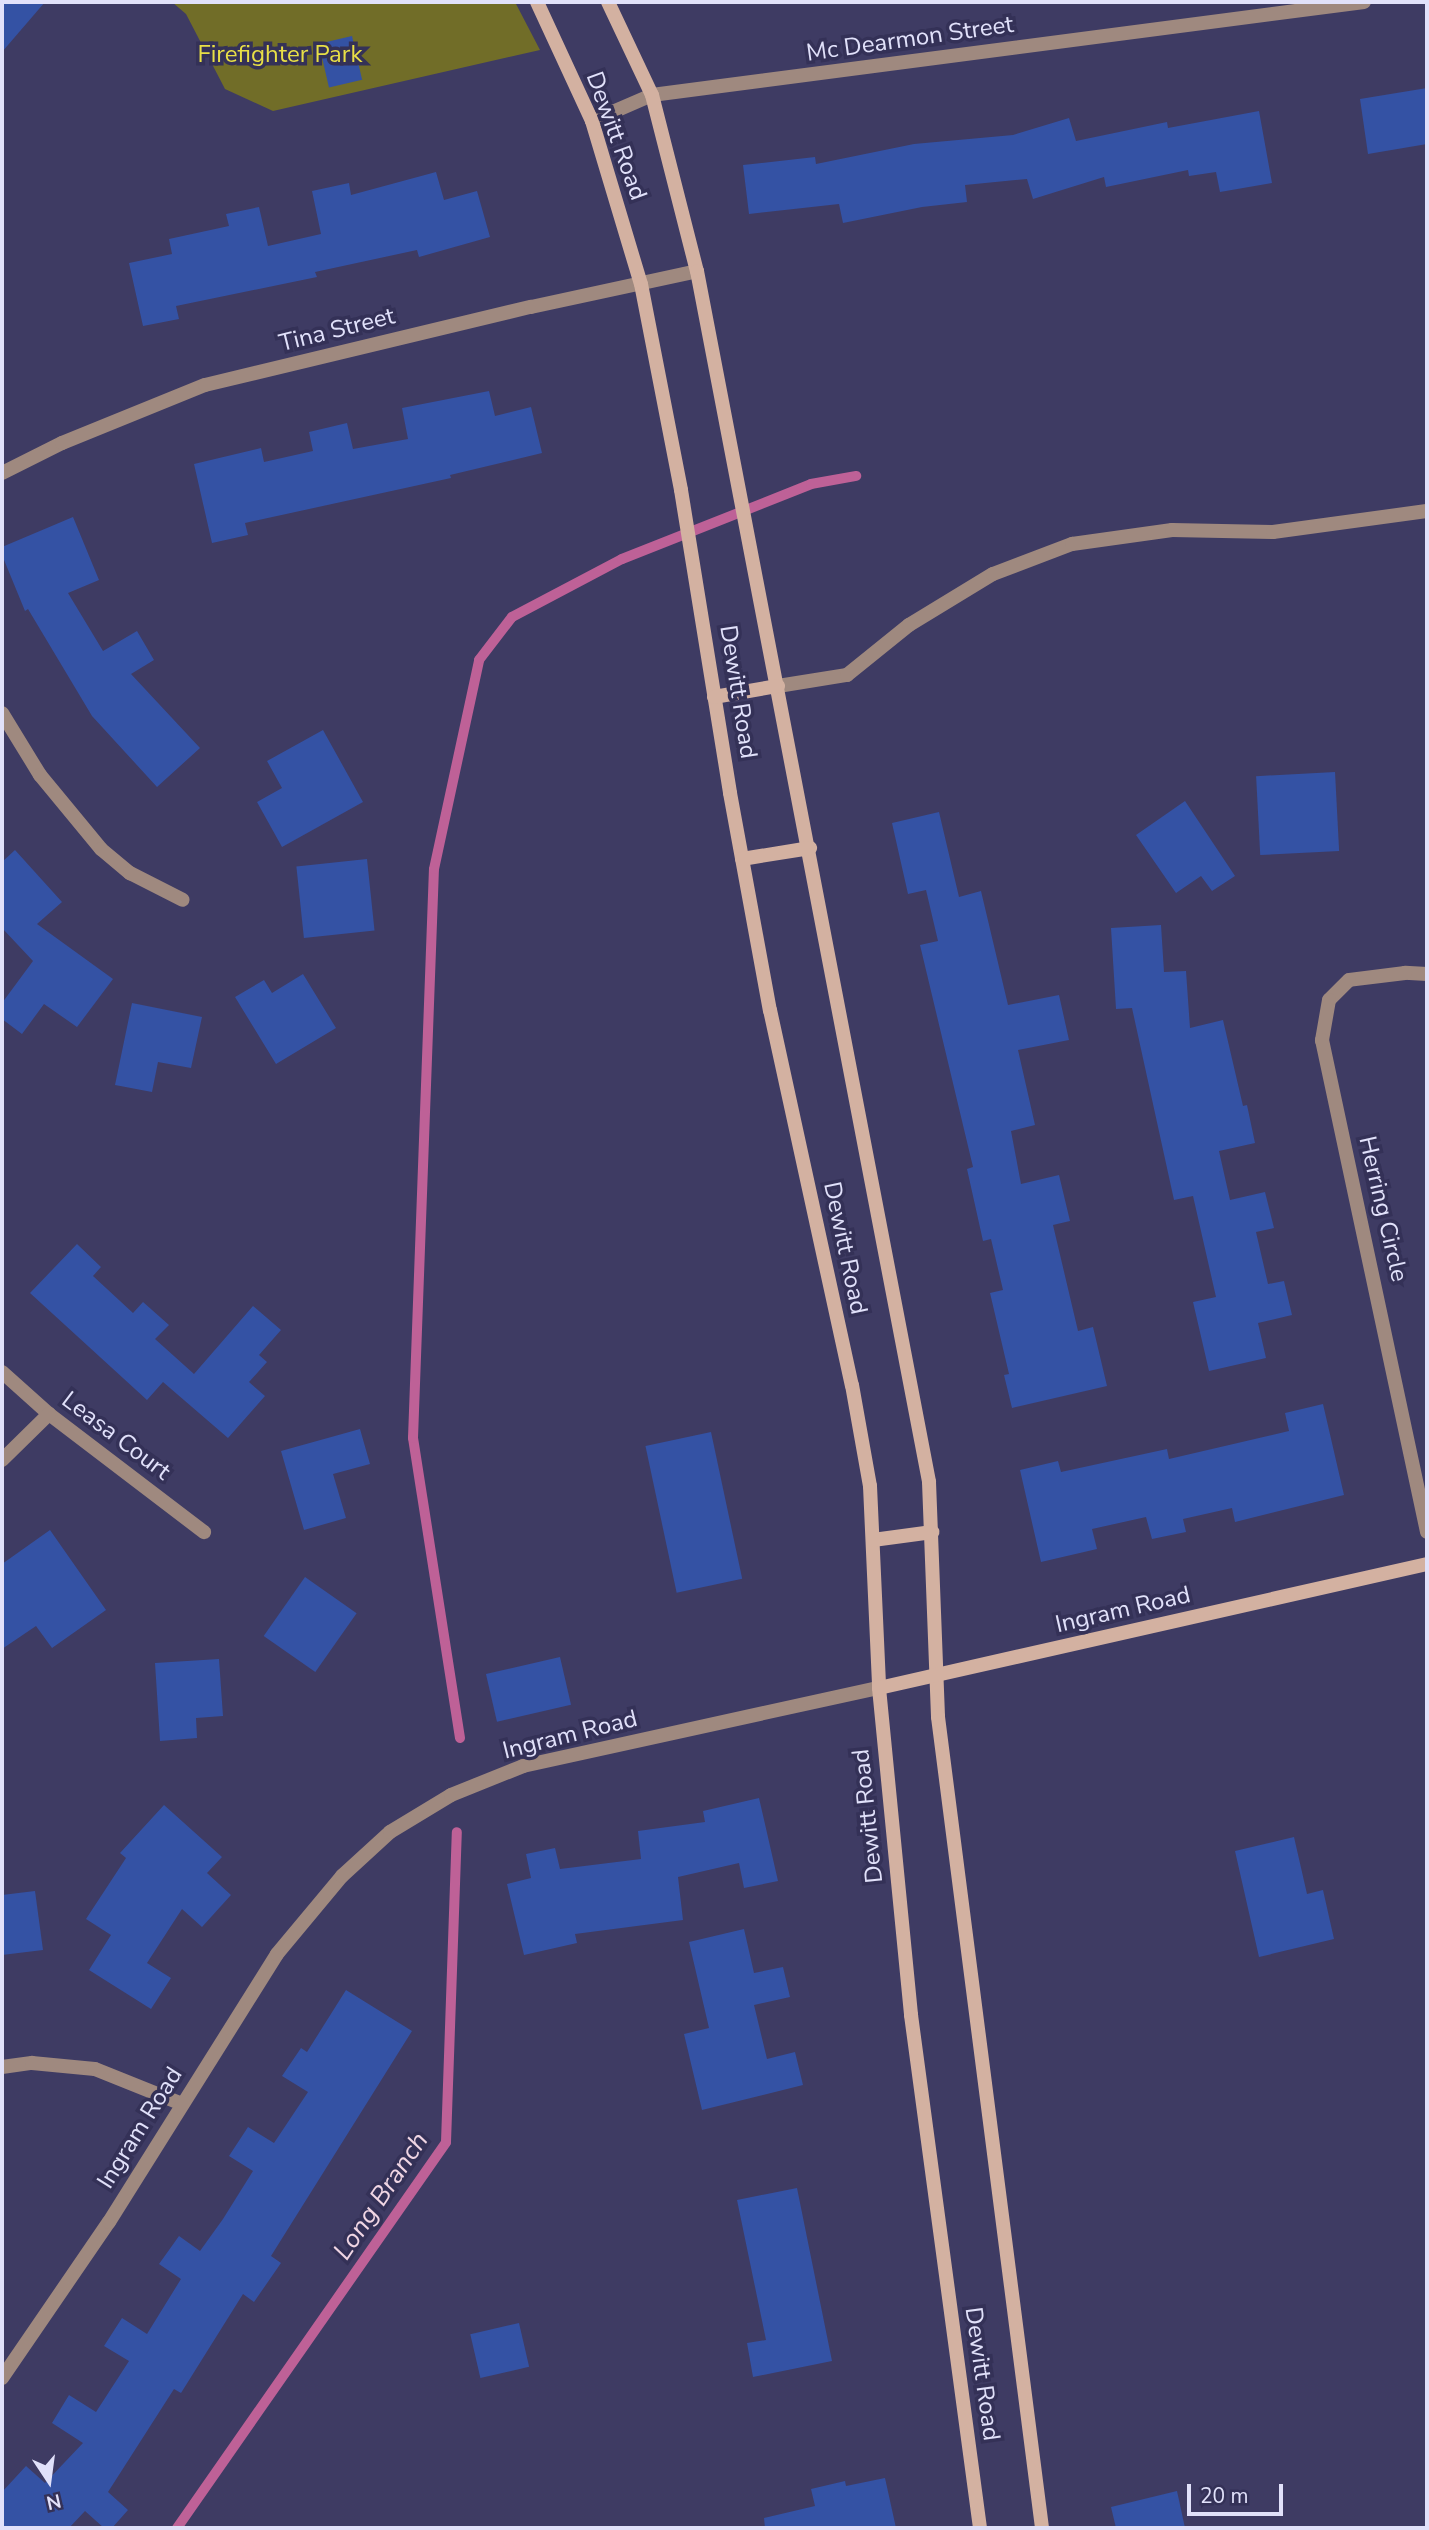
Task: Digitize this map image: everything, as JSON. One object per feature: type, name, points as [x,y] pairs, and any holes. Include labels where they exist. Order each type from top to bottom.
[{"type":"main road","name":"Dewitt Road","points":[[537,2],[592,121],[642,284],[681,490],[714,697],[773,1023],[852,1385],[870,1486],[879,1688],[911,2015],[980,2528]]},
{"type":"main road","name":"Dewitt Road","points":[[608,2],[652,95],[697,271],[810,848],[929,1482],[938,1717],[1042,2528]]},
{"type":"main road","points":[[714,697],[778,687]]},
{"type":"main road","points":[[742,859],[810,848]]},
{"type":"main road","points":[[873,1540],[932,1532]]},
{"type":"main road","name":"Ingram Road","points":[[879,1688],[1427,1564]]},
{"type":"street","name":"Mc Dearmon Street","points":[[592,121],[652,95],[1364,2]]},
{"type":"street","name":"Tina Street","points":[[2,474],[62,443],[205,385],[697,271]]},
{"type":"street","points":[[778,687],[847,675],[909,625],[993,574],[1072,544],[1172,530],[1273,532],[1427,511]]},
{"type":"street","points":[[2,713],[40,775],[101,849],[130,873],[183,900]]},
{"type":"street","name":"Herring Circle","points":[[1427,974],[1405,972],[1349,980],[1329,1000],[1322,1040],[1427,1532]]},
{"type":"street","name":"Leasa Court","points":[[2,1372],[49,1414],[204,1532]]},
{"type":"street","points":[[2,1460],[49,1414]]},
{"type":"street","name":"Ingram Road","points":[[2,2378],[109,2222],[277,1954],[342,1876],[390,1832],[451,1795],[523,1766],[879,1688]]},
{"type":"street","points":[[2,2067],[32,2063],[95,2069],[182,2104]]},
{"type":"green space","name":"Firefighter Park","points":[[172,2],[515,2],[540,50],[273,111],[225,89],[186,14]]},
{"type":"building","points":[[2,2],[45,2],[2,52]]},
{"type":"building","points":[[352,36],[362,80],[329,87],[319,44]]},
{"type":"building","points":[[1427,88],[1427,144],[1368,154],[1360,99]]},
{"type":"building","points":[[1259,111],[1272,183],[1220,192],[1216,172],[1189,176],[1188,170],[1106,187],[1104,177],[1033,199],[1027,179],[965,185],[967,202],[922,207],[843,223],[839,204],[749,214],[743,165],[815,157],[816,164],[914,144],[1013,135],[1069,118],[1076,141],[1167,122],[1168,128]]},
{"type":"building","points":[[436,172],[444,200],[477,191],[490,237],[419,257],[417,250],[315,272],[317,277],[176,306],[179,319],[143,326],[129,263],[172,254],[169,239],[229,226],[226,214],[259,207],[268,246],[321,234],[312,191],[349,183],[351,195]]},
{"type":"building","points":[[489,391],[495,416],[531,407],[542,453],[450,475],[451,478],[245,523],[248,535],[212,543],[194,464],[261,448],[264,462],[313,451],[309,432],[347,423],[353,449],[408,439],[402,408]]},
{"type":"building","points":[[73,517],[99,580],[68,593],[103,651],[137,631],[154,660],[131,674],[200,748],[157,787],[92,716],[28,609],[25,611],[2,555],[2,547]]},
{"type":"building","points":[[323,730],[363,802],[282,847],[257,802],[282,788],[267,761]]},
{"type":"building","points":[[1335,772],[1339,851],[1260,855],[1256,776]]},
{"type":"building","points":[[1185,801],[1235,876],[1212,891],[1201,876],[1176,893],[1136,835]]},
{"type":"building","points":[[939,812],[959,897],[981,891],[1008,1005],[1059,995],[1069,1040],[1018,1050],[1035,1125],[1011,1131],[1021,1184],[1059,1175],[1070,1221],[1053,1225],[1078,1331],[1093,1327],[1107,1386],[1012,1408],[1004,1375],[1009,1374],[990,1293],[1003,1290],[991,1239],[983,1241],[967,1169],[973,1167],[920,945],[938,941],[926,890],[908,894],[892,823]]},
{"type":"building","points":[[15,850],[62,902],[37,924],[113,979],[77,1027],[44,1004],[22,1034],[2,1019],[2,1003],[33,961],[2,928],[2,862]]},
{"type":"building","points":[[367,859],[375,931],[304,938],[296,866]]},
{"type":"building","points":[[1161,925],[1164,972],[1186,971],[1190,1028],[1223,1020],[1243,1106],[1247,1105],[1255,1143],[1219,1151],[1230,1200],[1265,1192],[1274,1228],[1256,1232],[1268,1284],[1284,1281],[1292,1315],[1258,1323],[1266,1358],[1209,1371],[1193,1302],[1216,1297],[1193,1196],[1174,1200],[1132,1008],[1116,1009],[1111,928]]},
{"type":"building","points":[[303,974],[336,1028],[276,1064],[235,997],[264,980],[272,993]]},
{"type":"building","points":[[132,1003],[202,1017],[191,1068],[158,1062],[152,1092],[115,1085]]},
{"type":"building","points":[[77,1244],[101,1267],[93,1276],[133,1313],[143,1302],[169,1325],[155,1339],[194,1374],[253,1306],[281,1330],[259,1355],[267,1362],[249,1382],[265,1396],[228,1438],[163,1382],[147,1400],[30,1293]]},
{"type":"building","points":[[1323,1404],[1344,1495],[1235,1522],[1232,1508],[1183,1519],[1186,1532],[1152,1539],[1146,1517],[1092,1529],[1097,1549],[1041,1562],[1020,1470],[1058,1461],[1061,1472],[1167,1449],[1169,1459],[1289,1431],[1285,1413]]},
{"type":"building","points":[[360,1429],[370,1464],[333,1474],[346,1518],[304,1530],[281,1451]]},
{"type":"building","points":[[711,1432],[742,1579],[677,1593],[645,1446]]},
{"type":"building","points":[[50,1530],[106,1610],[52,1648],[36,1626],[2,1649],[2,1564]]},
{"type":"building","points":[[305,1577],[357,1613],[315,1672],[264,1636]]},
{"type":"building","points":[[560,1657],[571,1705],[497,1722],[486,1674]]},
{"type":"building","points":[[219,1659],[223,1716],[196,1718],[197,1738],[160,1741],[155,1663]]},
{"type":"building","points":[[759,1798],[778,1881],[744,1888],[739,1863],[678,1877],[683,1920],[575,1934],[577,1943],[524,1955],[507,1884],[531,1878],[526,1854],[555,1848],[560,1869],[641,1859],[638,1831],[705,1822],[703,1811]]},
{"type":"building","points":[[164,1805],[222,1857],[207,1873],[231,1895],[202,1927],[182,1909],[147,1963],[171,1978],[151,2009],[89,1970],[111,1935],[86,1919],[126,1858],[120,1853]]},
{"type":"building","points":[[1294,1837],[1307,1894],[1323,1890],[1334,1939],[1259,1957],[1235,1851]]},
{"type":"building","points":[[35,1891],[43,1950],[2,1955],[2,1895]]},
{"type":"building","points":[[744,1929],[754,1973],[783,1967],[790,1997],[754,2005],[767,2059],[795,2052],[803,2085],[702,2110],[684,2034],[709,2028],[689,1942]]},
{"type":"building","points":[[346,1990],[412,2031],[271,2256],[281,2263],[254,2302],[243,2294],[181,2393],[174,2389],[108,2492],[128,2510],[112,2528],[104,2528],[85,2511],[69,2528],[2,2528],[2,2492],[26,2466],[45,2483],[83,2443],[52,2423],[69,2395],[96,2412],[129,2361],[104,2346],[122,2318],[147,2334],[181,2279],[159,2264],[179,2236],[200,2251],[253,2171],[229,2156],[248,2127],[274,2143],[308,2092],[282,2076],[301,2048],[307,2052]]},
{"type":"building","points":[[797,2188],[832,2361],[753,2377],[747,2343],[766,2340],[737,2200]]},
{"type":"building","points":[[519,2323],[529,2367],[480,2378],[470,2334]]},
{"type":"building","points":[[885,2478],[896,2528],[765,2528],[764,2518],[815,2506],[811,2489],[845,2481],[846,2486]]},
{"type":"building","points":[[1177,2491],[1185,2528],[1116,2528],[1111,2507]]},
{"type":"waterway","points":[[460,1738],[413,1438],[434,869],[479,660],[512,617],[622,559],[811,484],[856,476]]},
{"type":"waterway","name":"Long Branch","points":[[177,2528],[446,2142],[457,1832]]}]
